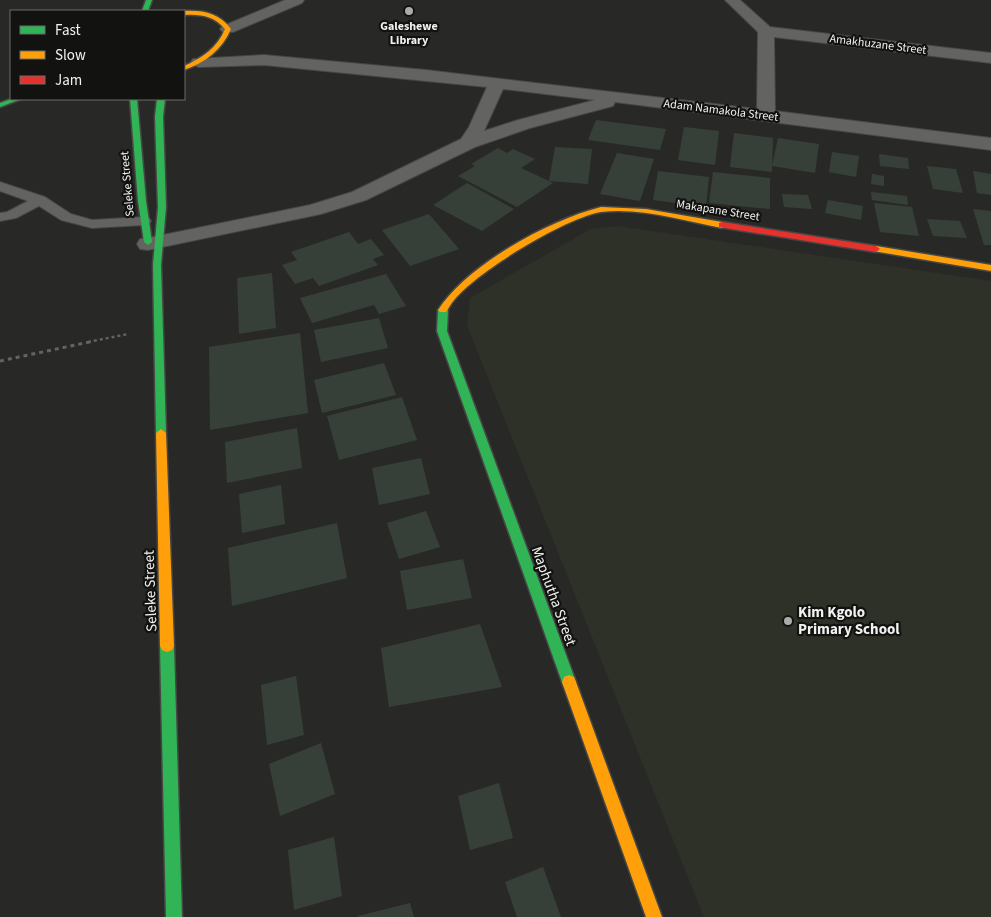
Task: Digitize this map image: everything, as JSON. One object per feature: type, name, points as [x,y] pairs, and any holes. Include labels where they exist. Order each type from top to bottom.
[{"type":"street","points":[[210,14],[273,0]]},
{"type":"street","points":[[191,65],[220,45],[236,38],[297,0]]},
{"type":"street","points":[[732,0],[766,31],[766,115]]},
{"type":"street","points":[[185,10],[210,14],[218,18],[236,38],[270,51],[392,68],[426,75]]},
{"type":"street","name":"Amakhuzane Street","points":[[766,31],[991,58]]},
{"type":"street","points":[[191,65],[264,60],[426,75]]},
{"type":"street","name":"Adam Namakola Street","points":[[426,75],[766,115],[991,144]]},
{"type":"street","points":[[468,143],[478,127],[498,84]]},
{"type":"street","points":[[154,243],[314,210],[359,196],[468,143],[524,124],[623,98]]},
{"type":"street","points":[[0,105],[14,100]]},
{"type":"street","name":"Seleke Street","points":[[133,100],[144,222],[154,243],[157,265],[174,917]]},
{"type":"street","name":"Seleke Street","points":[[154,243],[162,204],[159,120],[161,100]]},
{"type":"street","name":"Makapane Street","points":[[459,288],[553,226],[586,212],[606,209],[631,210],[991,268]]},
{"type":"street","name":"Maphutha Street","points":[[459,288],[446,302],[441,317],[442,331],[654,917]]},
{"type":"lane","points":[[0,186],[40,200],[66,217],[92,224],[144,222]]},
{"type":"lane","points":[[0,217],[11,215],[40,200]]},
{"type":"path","points":[[0,361],[158,328]]},
{"type":"shaded area","name":"Kim Kgolo Primary School","points":[[617,226],[991,281],[991,917],[704,917],[467,325],[470,298],[591,229]]},
{"type":"building","points":[[596,120],[666,129],[660,150],[588,140]]},
{"type":"building","points":[[684,127],[719,131],[715,165],[678,160]]},
{"type":"building","points":[[734,133],[773,138],[772,172],[730,167]]},
{"type":"building","points":[[778,138],[819,144],[815,173],[772,166]]},
{"type":"building","points":[[555,147],[592,149],[588,184],[549,181]]},
{"type":"building","points":[[498,148],[507,153],[513,149],[535,159],[521,168],[553,183],[517,207],[458,176],[475,166],[471,164]]},
{"type":"building","points":[[832,152],[859,156],[856,177],[829,172]]},
{"type":"building","points":[[617,153],[654,159],[640,201],[600,194]]},
{"type":"building","points":[[879,154],[908,158],[909,169],[880,166]]},
{"type":"building","points":[[927,166],[956,169],[963,193],[933,189]]},
{"type":"building","points":[[658,171],[709,177],[706,207],[653,200]]},
{"type":"building","points":[[973,171],[991,174],[991,195],[977,193]]},
{"type":"building","points":[[713,172],[770,178],[770,209],[709,203]]},
{"type":"building","points":[[872,174],[884,176],[884,186],[871,184]]},
{"type":"building","points":[[467,183],[514,209],[482,231],[433,205]]},
{"type":"building","points":[[871,192],[907,196],[908,205],[872,200]]},
{"type":"building","points":[[782,194],[808,195],[812,209],[784,207]]},
{"type":"building","points":[[828,200],[863,206],[861,220],[825,213]]},
{"type":"building","points":[[874,203],[912,207],[919,236],[880,232]]},
{"type":"building","points":[[973,209],[991,211],[991,245],[984,245]]},
{"type":"building","points":[[429,214],[459,249],[410,266],[382,230]]},
{"type":"building","points":[[927,219],[960,221],[967,238],[933,236]]},
{"type":"building","points":[[349,232],[358,244],[371,239],[384,255],[373,259],[378,265],[319,286],[313,278],[295,284],[282,265],[297,260],[291,252]]},
{"type":"building","points":[[272,273],[276,328],[239,334],[237,278]]},
{"type":"building","points":[[386,274],[406,306],[379,314],[374,305],[312,323],[300,298]]},
{"type":"building","points":[[379,318],[388,348],[321,362],[314,330]]},
{"type":"building","points":[[300,333],[308,413],[210,430],[209,347]]},
{"type":"building","points":[[384,363],[396,395],[322,413],[314,380]]},
{"type":"building","points":[[402,397],[417,440],[339,460],[327,416]]},
{"type":"building","points":[[297,428],[302,468],[227,483],[225,442]]},
{"type":"building","points":[[421,458],[430,494],[379,505],[372,468]]},
{"type":"building","points":[[281,485],[285,524],[242,533],[239,494]]},
{"type":"building","points":[[426,511],[440,547],[399,559],[387,523]]},
{"type":"building","points":[[337,523],[347,578],[232,606],[228,548]]},
{"type":"building","points":[[463,559],[472,598],[407,610],[400,571]]},
{"type":"building","points":[[480,624],[502,687],[389,707],[381,648]]},
{"type":"building","points":[[296,676],[304,735],[267,745],[261,685]]},
{"type":"building","points":[[321,743],[335,794],[280,816],[269,764]]},
{"type":"building","points":[[499,783],[513,838],[470,850],[458,796]]},
{"type":"building","points":[[334,837],[342,896],[294,910],[288,850]]},
{"type":"building","points":[[543,867],[561,917],[517,917],[505,882]]},
{"type":"building","points":[[410,903],[414,917],[358,917],[358,916]]},
{"type":"traffic: fast","points":[[145,10],[149,0]]},
{"type":"traffic: fast","points":[[0,105],[14,100]]},
{"type":"traffic: fast","points":[[133,100],[142,201],[148,242]]},
{"type":"traffic: fast","points":[[161,100],[159,117],[162,207],[157,265],[161,433]]},
{"type":"traffic: fast","points":[[443,310],[442,331],[569,682]]},
{"type":"traffic: fast","points":[[167,646],[174,917]]},
{"type":"traffic: slow","points":[[185,13],[209,15],[219,20],[228,29],[221,43],[216,48],[185,68]]},
{"type":"traffic: slow","points":[[443,310],[451,297],[467,282],[489,266],[540,235],[585,214],[601,210],[631,210],[722,225]]},
{"type":"traffic: slow","points":[[876,249],[991,268]]},
{"type":"traffic: slow","points":[[161,433],[167,646]]},
{"type":"traffic: slow","points":[[569,682],[654,917]]},
{"type":"traffic: jam","points":[[722,225],[876,249]]},
{"type":"place","name":"Galeshewe Library","points":[[409,11]]},
{"type":"place","name":"Kim Kgolo Primary School","points":[[788,621]]}]
